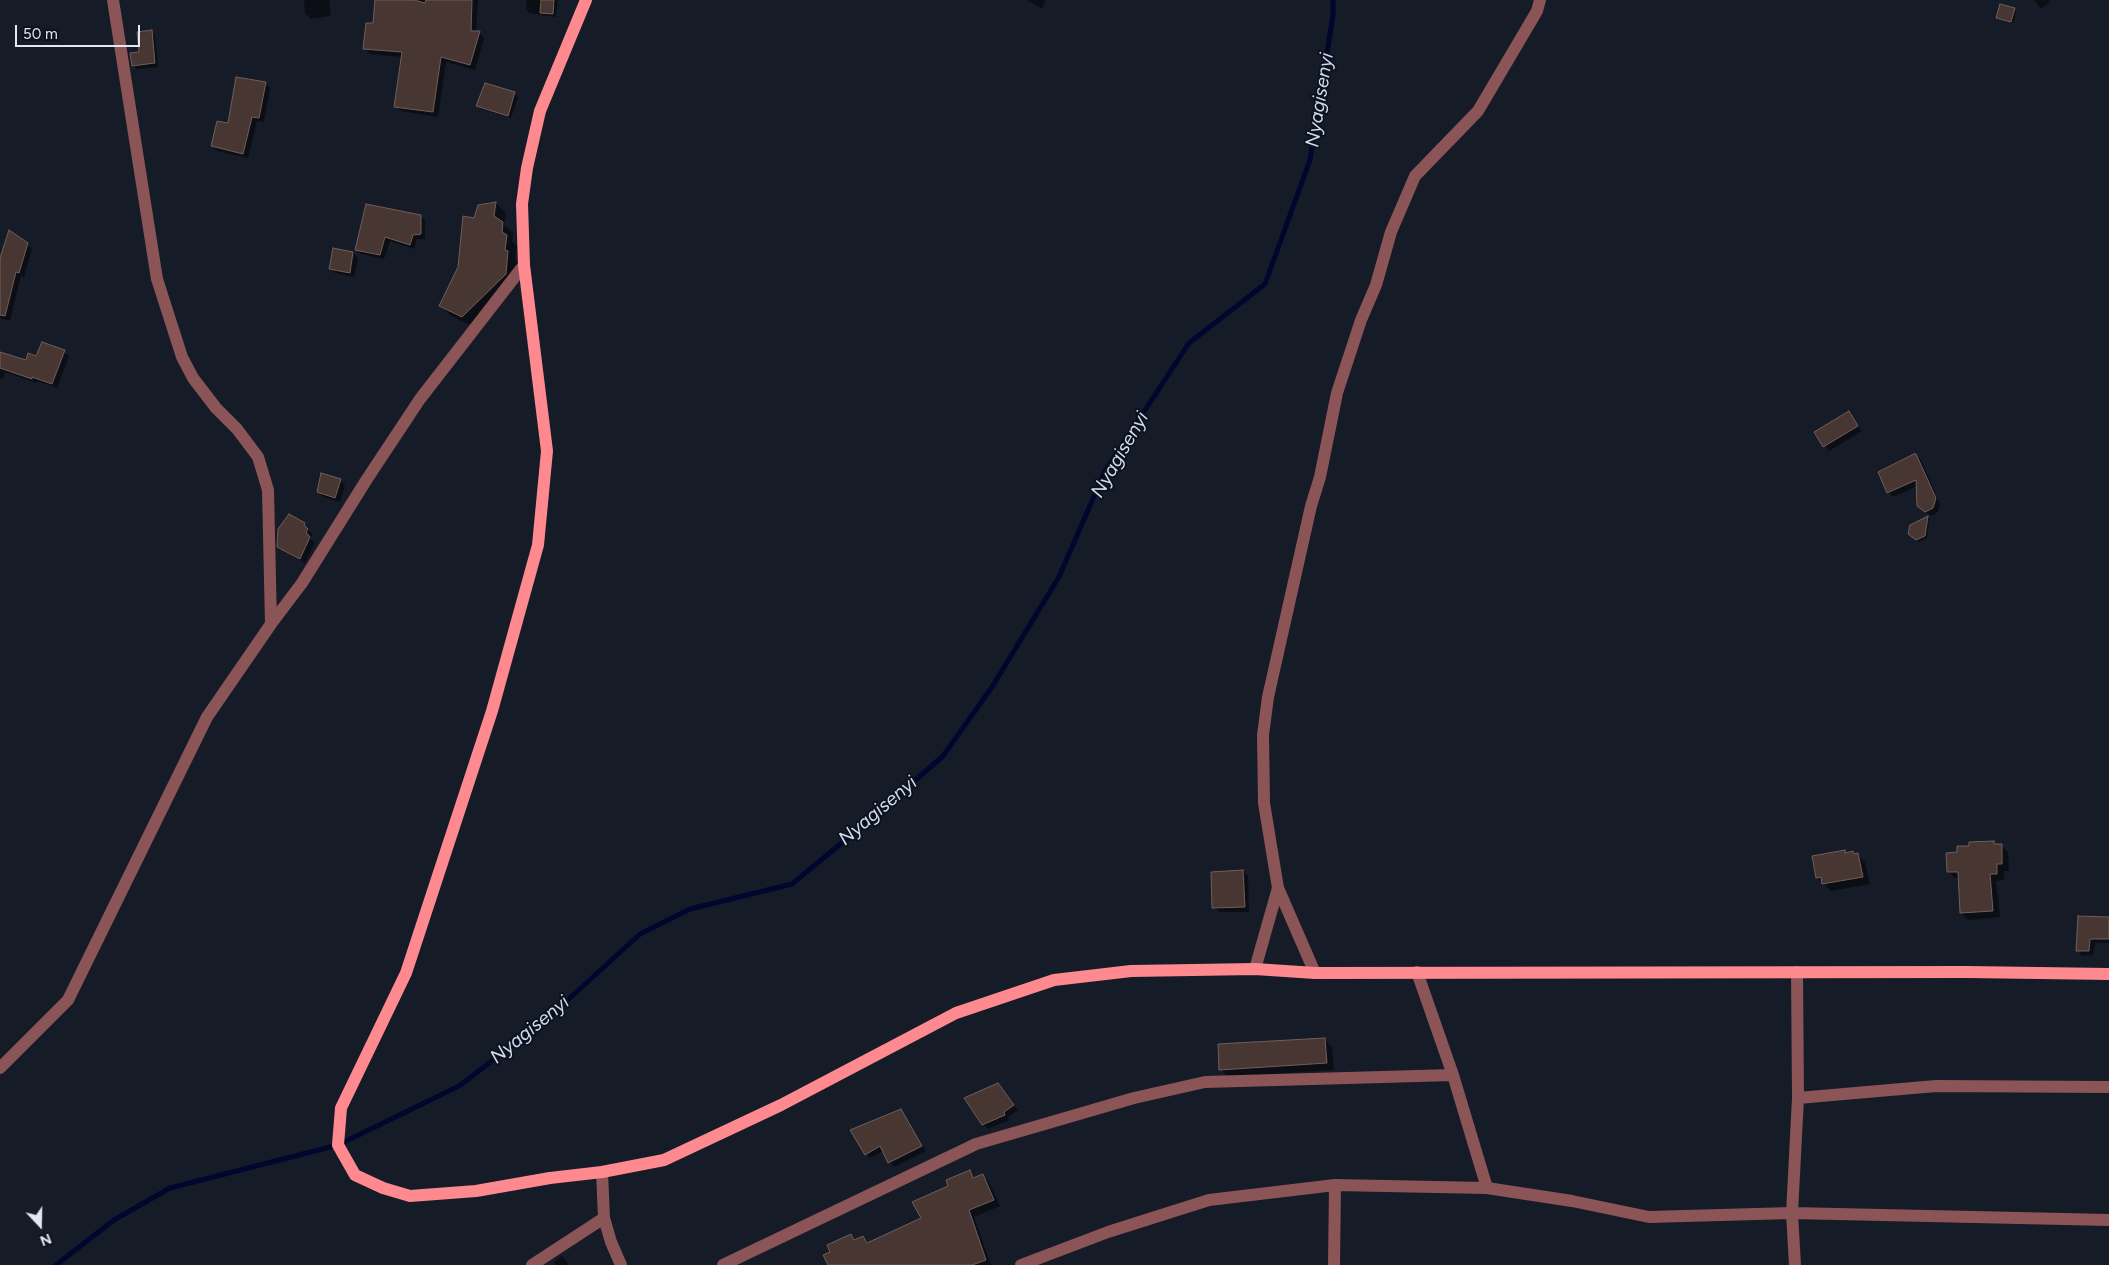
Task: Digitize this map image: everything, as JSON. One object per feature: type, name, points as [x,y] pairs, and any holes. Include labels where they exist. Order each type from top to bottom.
[{"type":"main road","points":[[586,0],[540,111],[522,204],[524,265],[547,451],[538,545],[492,711],[409,964],[342,1108],[338,1145],[354,1175],[382,1188],[410,1196],[476,1191],[550,1178],[602,1172],[664,1160],[781,1105],[956,1013],[1054,980],[1131,971],[1255,969],[1315,973],[1797,972],[2109,974]]},
{"type":"street","points":[[113,0],[157,278],[182,357],[199,386],[216,408],[237,429],[258,457],[268,490],[271,624]]},
{"type":"street","points":[[1315,973],[1278,888],[1264,803],[1263,736],[1268,696],[1309,516],[1320,477],[1337,393],[1361,320],[1376,285],[1391,232],[1414,176],[1478,111],[1537,11],[1540,0]]},
{"type":"street","points":[[0,1068],[68,1000],[207,717],[271,624],[302,583],[420,399],[524,265]]},
{"type":"street","points":[[1255,969],[1278,888]]},
{"type":"street","points":[[1417,972],[1453,1075],[1487,1188]]},
{"type":"street","points":[[1795,1265],[1792,1213],[1798,1098],[1797,972]]},
{"type":"street","points":[[723,1265],[976,1144],[1134,1098],[1205,1082],[1453,1075]]},
{"type":"street","points":[[1798,1098],[1936,1086],[2109,1087]]},
{"type":"street","points":[[602,1172],[604,1218],[611,1242],[621,1265]]},
{"type":"street","points":[[1334,1265],[1335,1185]]},
{"type":"street","points":[[1021,1265],[1108,1232],[1209,1200],[1335,1185],[1487,1188],[1572,1201],[1649,1218],[1792,1213],[2109,1220]]},
{"type":"street","points":[[532,1265],[604,1218]]},
{"type":"building","points":[[375,0],[414,0],[425,3],[426,0],[472,0],[471,31],[480,31],[470,65],[441,57],[433,112],[394,107],[402,52],[363,49],[366,23],[373,23]]},
{"type":"building","points":[[541,0],[554,0],[553,14],[540,13]]},
{"type":"building","points":[[2000,4],[2015,8],[2011,22],[1996,18]]},
{"type":"building","points":[[152,30],[155,63],[132,66],[130,53],[139,52],[137,32]]},
{"type":"building","points":[[236,77],[266,82],[259,118],[252,117],[243,154],[211,146],[217,121],[228,123]]},
{"type":"building","points":[[485,83],[515,92],[508,116],[476,106]]},
{"type":"building","points":[[496,202],[494,216],[503,222],[502,232],[507,235],[505,250],[508,251],[506,274],[462,317],[439,306],[458,267],[463,216],[474,218],[478,205]]},
{"type":"building","points":[[366,204],[421,215],[421,234],[413,235],[410,245],[385,237],[380,255],[355,250]]},
{"type":"building","points":[[9,230],[28,243],[19,273],[16,272],[5,316],[0,315],[0,258]]},
{"type":"building","points":[[333,248],[353,252],[350,273],[329,269]]},
{"type":"building","points":[[42,342],[65,350],[52,384],[0,368],[0,352],[26,360],[28,353],[36,356]]},
{"type":"building","points":[[1849,411],[1858,426],[1823,447],[1814,432]]},
{"type":"building","points":[[1916,454],[1936,498],[1933,508],[1925,512],[1917,506],[1916,480],[1887,493],[1878,472]]},
{"type":"building","points":[[321,473],[341,479],[335,498],[317,492]]},
{"type":"building","points":[[289,514],[305,523],[304,525],[308,529],[306,532],[310,537],[300,559],[277,547],[278,529]]},
{"type":"building","points":[[1928,516],[1925,536],[1916,540],[1908,534],[1910,525]]},
{"type":"building","points":[[1994,841],[1994,844],[2002,844],[2002,864],[1997,864],[1997,874],[1990,874],[1993,911],[1960,913],[1958,872],[1947,872],[1946,853],[1957,852],[1957,846],[1969,846],[1969,842]]},
{"type":"building","points":[[1845,850],[1845,853],[1853,851],[1854,854],[1858,853],[1863,877],[1822,884],[1821,877],[1816,878],[1812,856]]},
{"type":"building","points":[[1243,870],[1245,907],[1212,908],[1211,872]]},
{"type":"building","points":[[2078,916],[2109,917],[2109,939],[2090,939],[2089,951],[2076,951]]},
{"type":"building","points":[[1325,1038],[1327,1063],[1219,1070],[1218,1044]]},
{"type":"building","points":[[998,1083],[1014,1105],[1004,1112],[1005,1115],[982,1125],[964,1098]]},
{"type":"building","points":[[901,1109],[922,1146],[888,1163],[880,1146],[865,1155],[850,1130]]},
{"type":"building","points":[[970,1170],[973,1178],[983,1174],[994,1200],[969,1210],[986,1260],[972,1265],[828,1265],[823,1255],[830,1252],[827,1245],[851,1234],[854,1240],[863,1236],[867,1243],[921,1218],[912,1202],[948,1186],[946,1180]]},
{"type":"waterway","name":"Nyagisenyi","points":[[56,1265],[114,1220],[170,1188],[338,1145],[459,1086],[547,1019],[640,934],[690,909],[792,884],[943,756],[992,687],[1059,577],[1105,471],[1189,343],[1265,284],[1310,160],[1333,15],[1333,0]]}]
